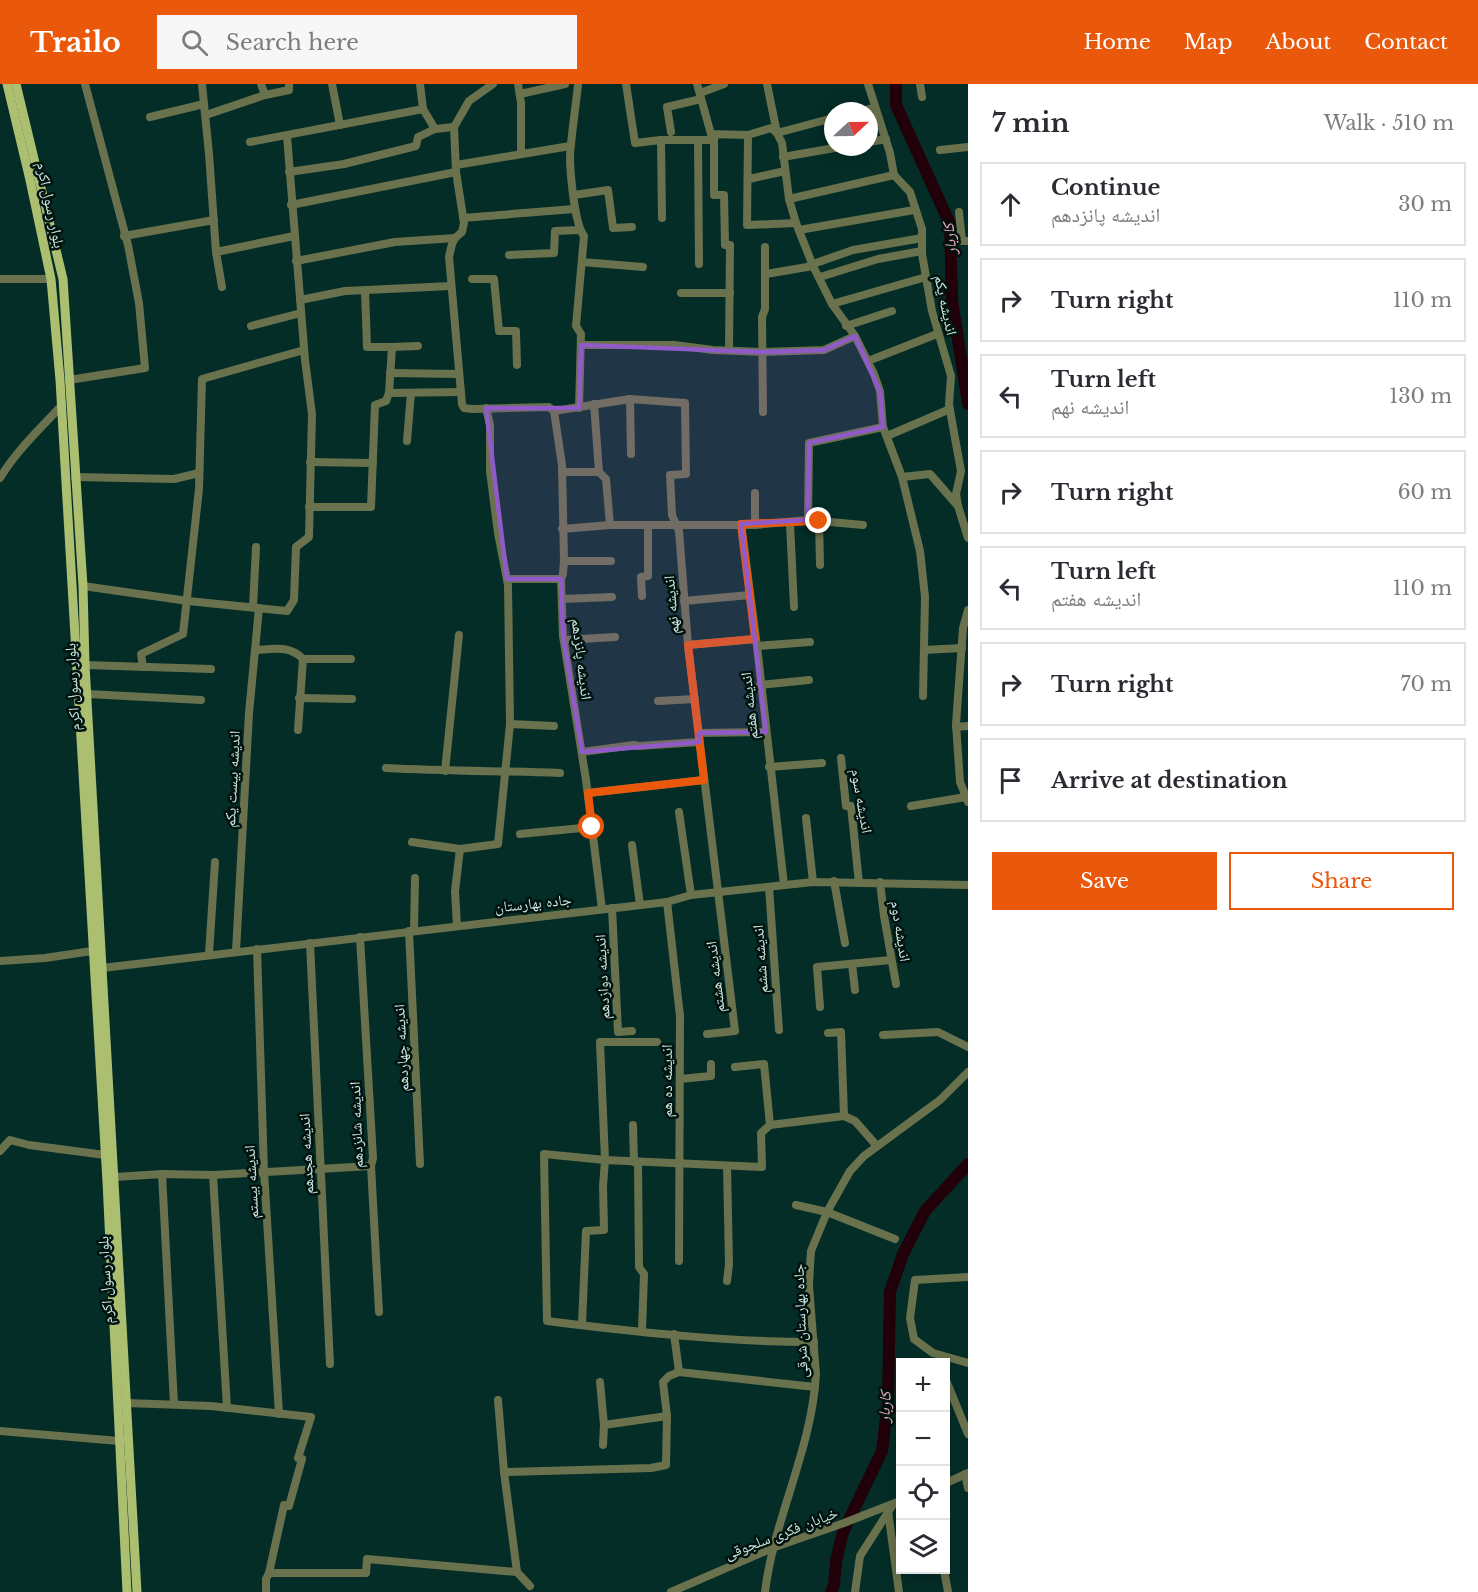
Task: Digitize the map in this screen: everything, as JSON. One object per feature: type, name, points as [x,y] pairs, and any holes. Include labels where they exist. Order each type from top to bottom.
[{"type":"main road","name":"بلوار رسول اکرم","points":[[7,84],[51,279],[75,477],[83,586],[105,1155],[127,1592]]},
{"type":"main road","name":"بلوار رسول اکرم","points":[[16,84],[63,279],[92,951],[98,968],[115,1177],[137,1592]]},
{"type":"street","points":[[69,380],[145,368],[139,303],[85,84]]},
{"type":"street","points":[[202,84],[216,252],[222,287]]},
{"type":"street","points":[[261,84],[265,95]]},
{"type":"street","points":[[206,115],[265,95],[289,90],[289,84]]},
{"type":"street","points":[[332,84],[340,125]]},
{"type":"street","points":[[420,84],[423,110],[435,129]]},
{"type":"street","points":[[493,84],[469,101],[454,127],[456,168],[463,218],[462,232],[455,238],[449,257],[460,392],[464,408],[549,407],[554,411],[630,399],[631,454]]},
{"type":"street","points":[[518,84],[522,153]]},
{"type":"street","points":[[520,94],[565,84]]},
{"type":"street","points":[[578,84],[570,146],[574,209],[584,236],[576,326],[581,334],[579,408]]},
{"type":"street","points":[[626,84],[635,143],[748,135],[771,128],[777,133]]},
{"type":"street","points":[[697,84],[711,134],[715,137],[714,195],[724,195],[725,244],[730,245],[729,350]]},
{"type":"street","points":[[671,132],[667,107],[701,96],[724,84]]},
{"type":"street","points":[[767,84],[777,133],[782,143],[789,199],[797,226],[832,304],[855,336],[880,391],[883,427],[902,477],[920,551],[925,597],[924,696]]},
{"type":"street","name":"اندیشه یکم","points":[[868,84],[872,102]]},
{"type":"street","points":[[920,84],[922,97]]},
{"type":"street","points":[[150,117],[204,104]]},
{"type":"street","points":[[250,142],[423,110]]},
{"type":"street","name":"اندیشه یکم","points":[[878,118],[886,139],[894,175],[910,192],[922,229],[922,251],[926,277],[938,334],[951,376],[950,409],[961,471],[956,494],[968,538]]},
{"type":"street","points":[[777,133],[824,120]]},
{"type":"street","points":[[289,172],[344,164],[416,146],[418,137],[435,129],[454,127]]},
{"type":"street","points":[[748,135],[747,225],[797,226],[915,210]]},
{"type":"street","points":[[83,586],[188,601],[287,611],[294,600],[296,547],[309,537],[312,414],[304,350],[287,136]]},
{"type":"street","points":[[878,140],[886,139]]},
{"type":"street","points":[[661,140],[662,218]]},
{"type":"street","points":[[698,140],[699,264]]},
{"type":"street","points":[[291,205],[522,153],[570,146]]},
{"type":"street","points":[[940,150],[968,147]]},
{"type":"street","points":[[783,157],[824,150]]},
{"type":"street","points":[[749,178],[785,171]]},
{"type":"street","points":[[789,199],[894,175]]},
{"type":"street","points":[[574,195],[608,190],[613,228],[632,227]]},
{"type":"street","points":[[463,218],[574,209]]},
{"type":"street","points":[[959,212],[962,241],[968,241]]},
{"type":"street","points":[[124,236],[214,220]]},
{"type":"street","points":[[509,255],[554,253],[555,231],[580,230]]},
{"type":"street","points":[[216,252],[294,236]]},
{"type":"street","points":[[296,261],[395,242],[455,238]]},
{"type":"street","points":[[766,274],[813,265],[854,250],[922,238]]},
{"type":"street","points":[[763,412],[762,317],[766,274],[765,246]]},
{"type":"street","points":[[820,277],[878,259],[922,251]]},
{"type":"street","points":[[582,262],[643,267]]},
{"type":"street","points":[[832,304],[926,277]]},
{"type":"street","points":[[0,279],[51,279]]},
{"type":"street","points":[[472,279],[494,279],[499,331],[516,331],[517,365]]},
{"type":"street","points":[[300,300],[345,291],[451,286]]},
{"type":"street","points":[[365,290],[367,347],[418,346]]},
{"type":"street","points":[[681,293],[730,293]]},
{"type":"street","points":[[846,326],[892,311]]},
{"type":"street","points":[[251,326],[301,313]]},
{"type":"street","points":[[868,361],[938,334]]},
{"type":"street","points":[[581,345],[674,345],[713,350],[763,352],[824,350],[855,336]]},
{"type":"street","points":[[309,507],[370,507],[375,405],[386,402],[389,393],[392,347]]},
{"type":"street","points":[[143,667],[141,654],[183,634],[199,472],[202,379],[304,350]]},
{"type":"street","points":[[390,373],[459,374]]},
{"type":"street","points":[[389,393],[460,392]]},
{"type":"street","points":[[407,441],[411,393]]},
{"type":"street","name":"اندیشه نهم","points":[[630,399],[685,403],[686,474],[670,475],[672,515],[678,525],[688,645],[719,892]]},
{"type":"street","points":[[594,404],[599,472],[606,479],[610,525]]},
{"type":"street","points":[[0,478],[13,457],[67,405]]},
{"type":"street","points":[[412,842],[460,849],[498,844],[511,694],[507,579],[490,471],[490,425],[486,408]]},
{"type":"street","points":[[886,436],[950,409]]},
{"type":"street","name":"اندیشه پانزدهم","points":[[554,411],[562,472],[564,561],[561,579],[564,639],[588,793],[602,909]]},
{"type":"street","points":[[808,520],[809,443],[883,427]]},
{"type":"street","points":[[310,462],[373,463]]},
{"type":"street","points":[[75,477],[174,479],[199,472]]},
{"type":"street","points":[[562,472],[599,472]]},
{"type":"street","points":[[902,477],[930,474],[958,506]]},
{"type":"street","points":[[755,493],[755,525]]},
{"type":"street","points":[[562,530],[610,525],[755,525],[808,520],[864,525]]},
{"type":"street","points":[[819,521],[820,565]]},
{"type":"street","points":[[790,523],[794,607]]},
{"type":"street","name":"اندیشه هفتم","points":[[741,524],[784,885]]},
{"type":"street","points":[[642,596],[641,577],[648,576],[648,526]]},
{"type":"street","name":"اندیشه بیست یکم","points":[[236,951],[249,713],[256,650],[256,547]]},
{"type":"street","points":[[564,561],[610,561]]},
{"type":"street","points":[[507,579],[561,579]]},
{"type":"street","points":[[684,601],[750,595]]},
{"type":"street","points":[[562,599],[612,597]]},
{"type":"street","points":[[911,806],[967,800],[960,782],[956,727],[963,628],[968,610]]},
{"type":"street","points":[[445,771],[459,635]]},
{"type":"street","points":[[564,639],[615,637]]},
{"type":"street","points":[[688,645],[810,642]]},
{"type":"street","points":[[256,650],[280,648],[296,652],[303,659],[351,659]]},
{"type":"street","points":[[924,650],[962,648]]},
{"type":"street","points":[[298,730],[303,659]]},
{"type":"street","points":[[85,665],[211,669]]},
{"type":"street","points":[[760,685],[809,680]]},
{"type":"street","points":[[88,694],[201,700]]},
{"type":"street","points":[[299,698],[352,699]]},
{"type":"street","points":[[658,702],[695,699]]},
{"type":"street","points":[[510,724],[554,726]]},
{"type":"street","points":[[956,727],[968,726]]},
{"type":"street","points":[[699,733],[765,732]]},
{"type":"street","points":[[582,752],[634,745],[699,742]]},
{"type":"street","name":"اندیشه سوم","points":[[841,758],[846,806],[851,806],[859,883]]},
{"type":"street","points":[[769,767],[822,762]]},
{"type":"street","points":[[386,768],[560,773]]},
{"type":"street","points":[[588,793],[704,780]]},
{"type":"street","points":[[679,812],[691,895]]},
{"type":"street","points":[[806,818],[813,882]]},
{"type":"street","points":[[520,834],[592,827]]},
{"type":"street","points":[[632,845],[640,905]]},
{"type":"street","points":[[457,926],[455,891],[460,849]]},
{"type":"street","points":[[209,954],[215,862]]},
{"type":"street","name":"اندیشه چهاردهم","points":[[415,878],[412,931],[420,1164]]},
{"type":"street","points":[[834,881],[845,944]]},
{"type":"street","name":"جاده بهارستان","points":[[98,968],[667,902],[691,895],[813,882],[968,885]]},
{"type":"street","name":"اندیشه دوم","points":[[880,882],[896,984]]},
{"type":"street","name":"اندیشه ششم","points":[[769,887],[779,1030]]},
{"type":"street","name":"اندیشه هشتم","points":[[707,1034],[735,1031],[719,892]]},
{"type":"street","name":"اندیشه ده هم","points":[[667,902],[680,1016],[679,1261]]},
{"type":"street","name":"اندیشه دوازدهم","points":[[612,908],[618,1032],[632,1030]]},
{"type":"street","name":"اندیشه شانزدهم","points":[[360,937],[373,1158],[371,1166],[379,1312]]},
{"type":"street","name":"اندیشه هجدهم","points":[[310,943],[330,1364]]},
{"type":"street","name":"اندیشه بیستم","points":[[257,949],[264,1170],[279,1414]]},
{"type":"street","points":[[0,961],[45,958],[92,951]]},
{"type":"street","points":[[820,1007],[816,967],[891,960]]},
{"type":"street","points":[[852,964],[855,990]]},
{"type":"street","points":[[828,1033],[842,1032],[844,1116]]},
{"type":"street","points":[[884,1035],[938,1032],[968,1047]]},
{"type":"street","points":[[582,1325],[586,1230],[604,1230],[605,1160],[600,1042],[657,1042]]},
{"type":"street","points":[[680,1079],[711,1076],[711,1064]]},
{"type":"street","points":[[735,1067],[764,1064],[770,1125]]},
{"type":"street","name":"جاده بهارستان شرقی","points":[[765,1592],[800,1459],[816,1387],[809,1286],[810,1265],[812,1251],[827,1212],[850,1171],[877,1146],[940,1100],[968,1072]]},
{"type":"street","points":[[814,1342],[780,1342],[642,1330],[626,1331],[547,1321],[543,1154],[636,1162],[762,1167],[761,1134],[770,1125],[844,1116],[855,1121],[877,1146]]},
{"type":"street","points":[[633,1125],[639,1267],[644,1274],[642,1330]]},
{"type":"street","points":[[0,1151],[10,1140],[29,1145],[105,1155]]},
{"type":"street","points":[[115,1177],[162,1174],[213,1175],[264,1170],[371,1166]]},
{"type":"street","points":[[727,1166],[729,1264],[727,1281]]},
{"type":"street","points":[[162,1174],[174,1404]]},
{"type":"street","points":[[213,1175],[227,1408]]},
{"type":"street","points":[[795,1205],[827,1212],[895,1239]]},
{"type":"street","points":[[940,1358],[914,1339],[910,1318],[915,1281],[968,1277]]},
{"type":"street","points":[[674,1334],[679,1372]]},
{"type":"street","points":[[950,1360],[968,1363]]},
{"type":"street","points":[[504,1472],[651,1468],[666,1465],[667,1416],[663,1383],[669,1376],[679,1372],[816,1387]]},
{"type":"street","points":[[600,1382],[604,1425],[603,1445]]},
{"type":"street","points":[[950,1392],[968,1434]]},
{"type":"street","points":[[498,1400],[504,1472],[517,1572],[530,1586]]},
{"type":"street","points":[[126,1403],[227,1408],[311,1417],[298,1458],[302,1459],[288,1506],[284,1505],[266,1578],[266,1592]]},
{"type":"street","points":[[604,1425],[667,1416]]},
{"type":"street","points":[[0,1431],[119,1441]]},
{"type":"street","points":[[950,1480],[967,1474],[968,1488]]},
{"type":"street","points":[[855,1592],[860,1556],[894,1506]]},
{"type":"street","points":[[894,1506],[899,1592]]},
{"type":"street","name":"خیابان فکری سلجوقی","points":[[671,1592],[775,1547],[894,1506]]},
{"type":"street","points":[[269,1573],[366,1573],[367,1558],[517,1572]]},
{"type":"street","points":[[945,1574],[948,1592]]},
{"type":"highlighted area","points":[[855,336],[880,391],[883,427],[809,443],[808,520],[741,524],[766,732],[699,733],[699,742],[582,752],[563,636],[561,579],[507,579],[486,408],[579,408],[581,345],[763,352],[824,350]]},
{"type":"waterway","name":"کاربار","points":[[896,84],[896,105],[950,224],[952,300],[968,404]]},
{"type":"waterway","name":"کاربار","points":[[831,1592],[843,1532],[882,1451],[888,1402],[890,1292],[903,1254],[925,1211],[968,1164]]},
{"type":"route","points":[[592,827],[588,793],[704,780],[688,645],[755,639],[741,524],[819,521]]}]
